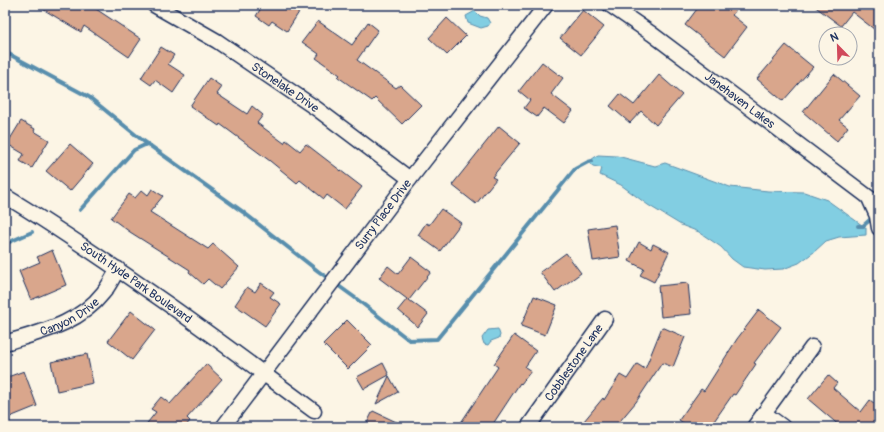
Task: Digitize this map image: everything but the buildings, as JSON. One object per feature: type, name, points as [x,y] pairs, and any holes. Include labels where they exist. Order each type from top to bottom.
[{"type":"street","name":"Stonelake Drive","points":[[154,5],[217,41],[317,109],[410,178]]},
{"type":"street","name":"Surry Place Drive","points":[[223,427],[410,178],[546,5]]},
{"type":"street","name":"Janehaven Lakes","points":[[610,5],[658,39],[875,209]]},
{"type":"street","name":"South Hyde Park Boulevard","points":[[5,196],[67,234],[118,269],[264,373],[314,411]]},
{"type":"street","name":"Canyon Drive","points":[[5,343],[61,325],[77,316],[89,307],[103,293],[118,269]]},
{"type":"street","name":"Cobblestone Lane","points":[[528,427],[605,318]]},
{"type":"street","points":[[754,427],[812,347]]},
{"type":"street","points":[[764,413],[783,427]]},
{"type":"water","points":[[475,11],[480,16],[487,18],[490,23],[488,26],[481,28],[468,23],[466,16]]},
{"type":"water","points":[[598,155],[617,156],[655,166],[665,163],[730,187],[768,191],[804,192],[827,200],[866,228],[866,235],[839,237],[826,241],[799,263],[783,269],[765,270],[743,267],[732,259],[721,247],[699,232],[681,225],[648,205],[621,185],[600,175],[602,168],[593,166],[588,162]]},
{"type":"water","points":[[498,329],[500,335],[499,338],[491,341],[488,345],[484,344],[482,338],[488,330]]},
{"type":"waterway","points":[[5,52],[89,97],[142,140],[243,212],[409,340],[437,339],[575,169],[592,161]]},
{"type":"waterway","points":[[80,210],[134,150],[147,144]]},
{"type":"waterway","points":[[858,226],[863,226],[874,216]]},
{"type":"waterway","points":[[5,244],[32,232]]}]
